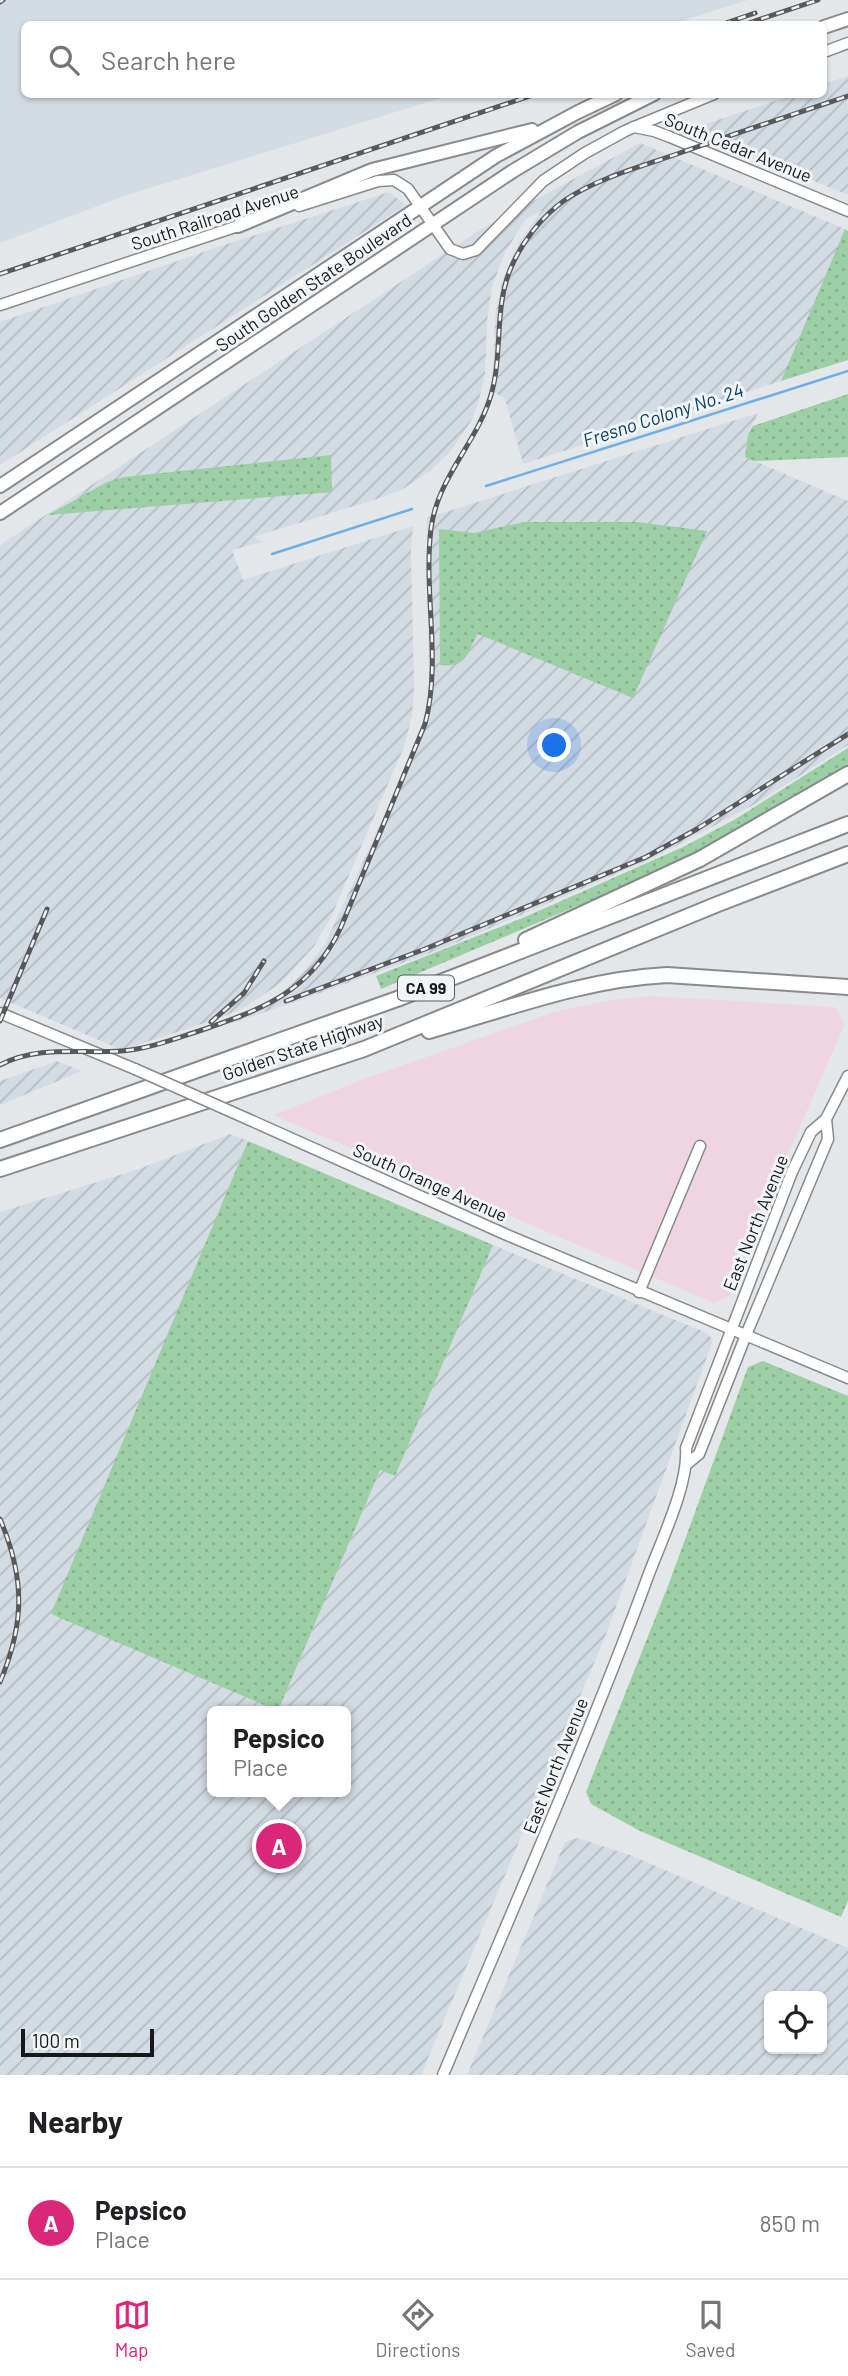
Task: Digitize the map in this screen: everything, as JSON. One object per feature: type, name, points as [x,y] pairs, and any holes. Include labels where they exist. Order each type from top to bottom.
[{"type":"highway","points":[[397,999],[700,859],[848,774]]},
{"type":"highway","name":"Golden State Highway","points":[[0,1140],[397,999],[848,824]]},
{"type":"highway","name":"Golden State Highway","points":[[0,1169],[364,1049],[718,904],[848,854]]},
{"type":"highway","points":[[364,1049],[619,979],[667,975],[848,986]]},
{"type":"main road","points":[[827,26],[848,19]]},
{"type":"main road","name":"South Golden State Boulevard","points":[[0,513],[426,215],[496,156],[549,126],[608,98]]},
{"type":"main road","name":"South Golden State Boulevard","points":[[0,486],[426,215],[646,98]]},
{"type":"main road","points":[[238,226],[372,170],[549,126]]},
{"type":"street","points":[[827,50],[848,43]]},
{"type":"street","points":[[426,215],[446,246],[454,252],[463,254],[476,250],[543,181],[585,152],[634,127],[704,98]]},
{"type":"street","name":"South Cedar Avenue","points":[[634,127],[670,137],[848,211]]},
{"type":"street","name":"South Railroad Avenue","points":[[0,305],[385,179],[404,185],[426,215]]},
{"type":"street","name":"South Orange Avenue","points":[[0,1013],[135,1069],[639,1292],[848,1378]]},
{"type":"street","name":"East North Avenue","points":[[443,2075],[616,1661],[665,1532],[687,1464],[686,1448],[792,1171],[811,1132],[826,1119],[848,1076]]},
{"type":"street","name":"East North Avenue","points":[[687,1464],[699,1454],[828,1139],[826,1119]]},
{"type":"street","points":[[639,1292],[699,1146]]},
{"type":"shaded area","points":[[0,0],[748,0],[682,21],[21,21],[21,98],[441,98],[124,196],[0,243]]},
{"type":"shaded area","points":[[848,76],[848,195],[690,129],[784,98],[827,98],[827,83]]},
{"type":"shaded area","points":[[640,143],[845,229],[781,381],[523,464],[505,399],[491,390],[495,318],[502,282],[519,243],[542,210],[525,220],[505,252],[492,287],[487,321],[485,374],[478,404],[471,421],[451,451],[429,472],[401,490],[253,537],[263,542],[232,550],[243,580],[413,526],[412,716],[404,747],[331,917],[315,945],[282,982],[244,1008],[122,1050],[0,998],[0,545],[483,228]]},
{"type":"shaded area","points":[[389,192],[406,205],[0,465],[0,322]]},
{"type":"shaded area","points":[[758,413],[748,434],[745,457],[848,501],[848,745],[757,803],[655,857],[444,948],[223,1026],[277,997],[302,974],[325,944],[415,749],[426,720],[429,684],[427,518]]},
{"type":"shaded area","points":[[650,996],[835,1007],[845,1024],[729,1296],[714,1303],[273,1115],[364,1079],[554,1012],[611,1000]]},
{"type":"shaded area","points":[[57,1061],[82,1071],[0,1105],[0,1081]]},
{"type":"shaded area","points":[[230,1134],[248,1141],[52,1614],[266,1706],[207,1706],[207,1797],[351,1797],[351,1706],[280,1706],[380,1470],[395,1475],[493,1245],[707,1333],[711,1338],[712,1343],[605,1637],[421,2075],[0,2075],[0,1212],[136,1170]]},
{"type":"shaded area","points":[[577,1838],[630,1855],[848,1948],[848,2075],[467,2075],[565,1842]]},
{"type":"green space","points":[[845,229],[848,231],[848,360],[781,381]]},
{"type":"green space","points":[[848,394],[848,457],[754,461],[745,457],[748,434],[753,426]]},
{"type":"green space","points":[[331,455],[332,492],[48,515],[107,482],[124,477]]},
{"type":"green space","points":[[524,522],[637,522],[707,531],[633,698],[478,634],[461,662],[440,665],[439,529],[474,533]]},
{"type":"green space","points":[[848,748],[848,767],[686,860],[381,989],[376,976],[525,917],[683,847],[734,820]]},
{"type":"green space","points":[[248,1141],[493,1245],[395,1476],[380,1470],[280,1706],[266,1706],[51,1614]]},
{"type":"green space","points":[[763,1361],[848,1396],[848,1901],[841,1917],[640,1831],[591,1804],[586,1792],[668,1586],[748,1367]]},
{"type":"waterway","name":"Fresno Colony No. 24","points":[[486,486],[848,371]]},
{"type":"waterway","name":"Fresno Colony No. 24","points":[[272,554],[412,509]]},
{"type":"railway","points":[[755,21],[818,0]]},
{"type":"railway","points":[[732,21],[755,13]]},
{"type":"railway","points":[[0,1065],[30,1055],[121,1051],[170,1040],[264,1006],[300,983],[315,968],[341,927],[425,724],[432,676],[429,578],[431,529],[441,493],[477,429],[491,395],[505,285],[520,250],[548,214],[565,200],[591,185],[848,96]]},
{"type":"railway","points":[[0,274],[524,98]]},
{"type":"railway","points":[[286,1001],[425,949],[646,857],[697,829],[848,734]]},
{"type":"railway","points":[[0,1021],[47,909]]},
{"type":"railway","points":[[211,1022],[244,993],[264,961]]},
{"type":"railway","points":[[0,1519],[14,1561],[19,1600],[14,1640],[0,1682]]},
{"type":"place","name":"Pepsico","points":[[279,1846]]}]
